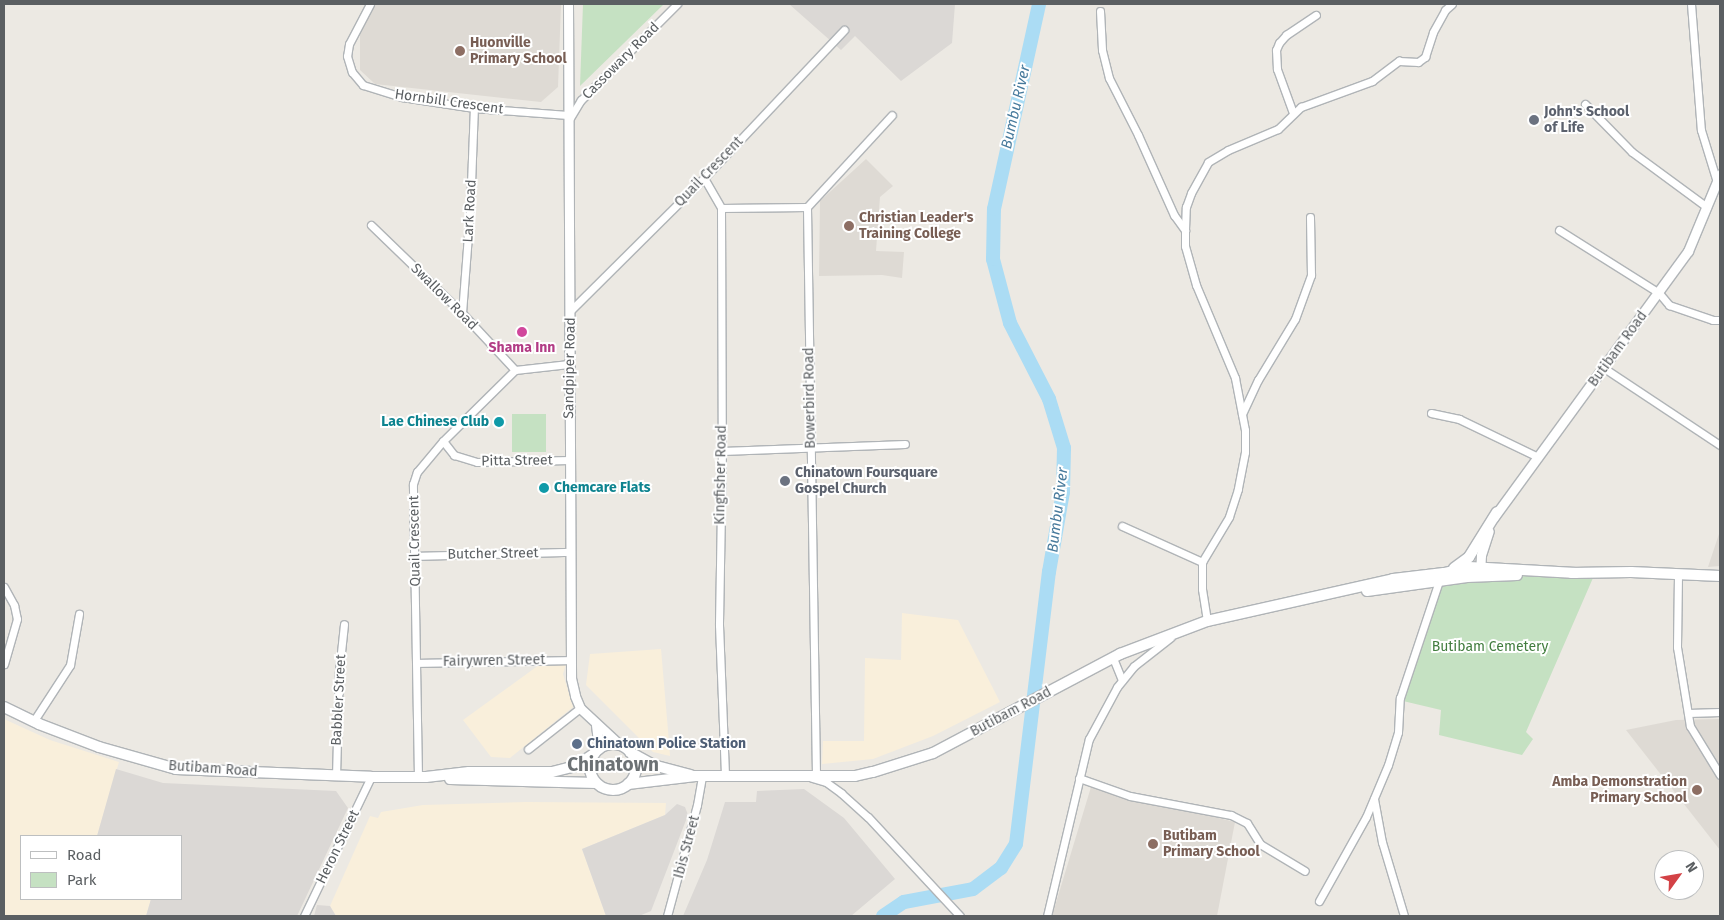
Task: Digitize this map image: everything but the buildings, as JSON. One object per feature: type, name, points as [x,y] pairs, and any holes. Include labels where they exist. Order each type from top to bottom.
[{"type":"main road","points":[[1442,577],[1461,565],[1469,557],[1497,512]]},
{"type":"main road","name":"Butibam Road","points":[[628,784],[699,776],[855,776],[893,768],[933,753],[1096,666],[1180,630],[1207,622],[1394,579],[1442,577],[1468,572],[1631,572],[1720,576]]},
{"type":"main road","name":"Butibam Road","points":[[4,707],[33,722],[108,750],[176,769],[336,776],[432,777],[463,780],[596,783]]},
{"type":"main road","points":[[606,745],[620,746],[629,751],[634,759],[636,768],[628,784],[619,789],[610,790],[596,783],[590,768],[597,751],[606,745]]},
{"type":"main road","name":"Butibam Road","points":[[432,777],[469,772],[552,772],[576,766],[597,751]]},
{"type":"main road","name":"Butibam Road","points":[[629,751],[653,765],[699,776]]},
{"type":"street","name":"Hornbill Crescent","points":[[370,4],[348,44],[347,56],[357,79],[363,85],[402,97],[474,108],[568,118]]},
{"type":"street","name":"Sandpiper Road","points":[[568,4],[571,310],[569,364],[571,660],[573,687],[580,708],[620,746]]},
{"type":"street","name":"Cassowary Road","points":[[568,118],[581,100],[677,4]]},
{"type":"street","points":[[1207,622],[1202,589],[1202,562],[1229,517],[1238,489],[1245,452],[1245,430],[1235,378],[1196,286],[1185,246],[1186,207],[1191,193],[1208,162],[1228,150],[1278,129],[1300,107],[1372,81],[1399,61],[1418,62],[1425,57],[1433,32],[1445,10],[1452,4]]},
{"type":"street","points":[[1691,4],[1701,130],[1719,178]]},
{"type":"street","points":[[1100,11],[1102,50],[1109,78],[1138,134],[1174,215],[1185,230]]},
{"type":"street","points":[[1293,113],[1277,69],[1276,50],[1278,43],[1286,35],[1316,15]]},
{"type":"street","name":"Quail Crescent","points":[[571,310],[704,178],[844,30]]},
{"type":"street","points":[[1585,104],[1632,152],[1707,207]]},
{"type":"street","name":"Lark Road","points":[[462,313],[470,219],[474,108]]},
{"type":"street","points":[[721,208],[807,207],[892,115]]},
{"type":"street","name":"Kingfisher Road","points":[[704,178],[721,208],[722,451],[719,625],[725,776]]},
{"type":"street","name":"Butibam Road","points":[[1468,572],[1497,512],[1688,251],[1719,178]]},
{"type":"street","name":"Bowerbird Road","points":[[807,207],[816,775]]},
{"type":"street","points":[[1242,414],[1258,380],[1295,319],[1311,275],[1310,216]]},
{"type":"street","name":"Swallow Road","points":[[371,225],[462,313],[516,370]]},
{"type":"street","points":[[1559,230],[1659,293],[1669,305],[1713,320],[1720,320]]},
{"type":"street","points":[[516,370],[569,364]]},
{"type":"street","points":[[1604,368],[1720,446]]},
{"type":"street","name":"Quail Crescent","points":[[418,777],[413,484],[420,468],[443,441],[516,370]]},
{"type":"street","points":[[1431,413],[1459,419],[1538,457]]},
{"type":"street","name":"Pitta Street","points":[[443,441],[454,454],[477,462],[570,460]]},
{"type":"street","points":[[722,451],[905,444]]},
{"type":"street","name":"Butibam Road","points":[[1480,572],[1485,540],[1497,512]]},
{"type":"street","points":[[1122,526],[1202,562]]},
{"type":"street","name":"Butcher Street","points":[[415,556],[570,552]]},
{"type":"street","points":[[1678,575],[1677,647],[1690,726],[1720,775]]},
{"type":"street","points":[[1319,901],[1362,825],[1395,745],[1398,732],[1400,698],[1442,577]]},
{"type":"street","points":[[4,587],[14,605],[17,619],[4,664]]},
{"type":"street","points":[[33,722],[70,665],[79,614]]},
{"type":"street","name":"Babbler Street","points":[[336,776],[339,671],[344,624]]},
{"type":"street","points":[[1047,916],[1089,739],[1102,710],[1134,666],[1180,630]]},
{"type":"street","points":[[1113,658],[1122,680]]},
{"type":"street","name":"Fairywren Street","points":[[417,663],[571,660]]},
{"type":"street","points":[[528,749],[580,708]]},
{"type":"street","points":[[1688,713],[1720,712]]},
{"type":"street","points":[[596,725],[597,751]]},
{"type":"street","points":[[799,775],[826,782],[841,793],[868,817],[960,916]]},
{"type":"street","name":"Ibis Street","points":[[667,916],[697,805],[699,776]]},
{"type":"street","name":"Heron Street","points":[[304,916],[371,777]]},
{"type":"street","points":[[1079,778],[1130,796],[1231,815],[1247,824],[1260,844],[1305,871]]},
{"type":"street","points":[[1374,798],[1382,842],[1404,916]]},
{"type":"shaded area","name":"Huonville Primary School","points":[[375,4],[561,4],[558,87],[541,102],[375,84],[360,70],[360,31]]},
{"type":"shaded area","points":[[789,4],[955,4],[952,43],[901,81],[855,36],[841,50]]},
{"type":"shaded area","name":"Christian Leader's Training College","points":[[866,159],[893,186],[880,197],[876,251],[904,252],[902,278],[882,275],[819,276],[820,201]]},
{"type":"shaded area","points":[[1720,532],[1720,566],[1708,567],[1719,534]]},
{"type":"shaded area","points":[[902,613],[958,620],[1000,702],[933,736],[873,759],[822,764],[823,741],[864,741],[865,658],[901,660]]},
{"type":"shaded area","points":[[661,649],[670,756],[653,752],[586,685],[590,654]]},
{"type":"shaded area","points":[[566,664],[563,674],[573,707],[510,758],[491,757],[463,720],[539,665]]},
{"type":"shaded area","points":[[4,719],[50,740],[119,762],[97,835],[20,835],[20,900],[151,900],[146,916],[4,916]]},
{"type":"shaded area","name":"Amba Demonstration Primary School","points":[[1720,719],[1720,850],[1626,730],[1676,720]]},
{"type":"shaded area","points":[[116,769],[163,783],[336,791],[348,808],[297,916],[146,916],[151,900],[182,900],[182,835],[97,835]]},
{"type":"shaded area","name":"Butibam Primary School","points":[[1091,787],[1235,822],[1217,916],[1052,916]]},
{"type":"shaded area","points":[[804,789],[844,818],[895,879],[851,916],[683,916],[707,860],[725,802],[756,802],[757,791]]},
{"type":"shaded area","points":[[526,802],[666,803],[665,815],[582,849],[606,916],[336,916],[330,906],[370,816],[378,818],[381,812],[423,805]]},
{"type":"shaded area","points":[[677,804],[685,807],[688,815],[651,911],[639,916],[606,916],[582,849],[665,815]]},
{"type":"shaded area","points":[[317,905],[330,906],[336,916],[314,916]]},
{"type":"green space","points":[[583,4],[664,4],[580,86]]},
{"type":"green space","points":[[512,414],[546,414],[546,452],[512,452]]},
{"type":"green space","name":"Butibam Cemetery","points":[[1596,571],[1526,732],[1533,739],[1522,755],[1439,735],[1441,710],[1403,701],[1439,581]]},
{"type":"waterway","name":"Bumbu River","points":[[883,916],[904,902],[973,889],[1001,868],[1016,844],[1049,572],[1063,492],[1064,448],[1049,399],[1010,323],[993,259],[994,209],[1039,4]]},
{"type":"place","name":"Huonville Primary School","points":[[460,51]]},
{"type":"place","name":"John's School of Life","points":[[1534,120]]},
{"type":"place","name":"Christian Leader's Training College","points":[[849,226]]},
{"type":"place","name":"Shama Inn","points":[[522,332]]},
{"type":"place","name":"Lae Chinese Club","points":[[499,422]]},
{"type":"place","name":"Chinatown Foursquare Gospel Church","points":[[785,481]]},
{"type":"place","name":"Chemcare Flats","points":[[544,488]]},
{"type":"place","name":"Chinatown Police Station","points":[[577,744]]},
{"type":"place","name":"Amba Demonstration Primary School","points":[[1697,790]]},
{"type":"place","name":"Butibam Primary School","points":[[1153,844]]},
{"type":"district","name":"Chinatown","points":[[613,765]]}]
